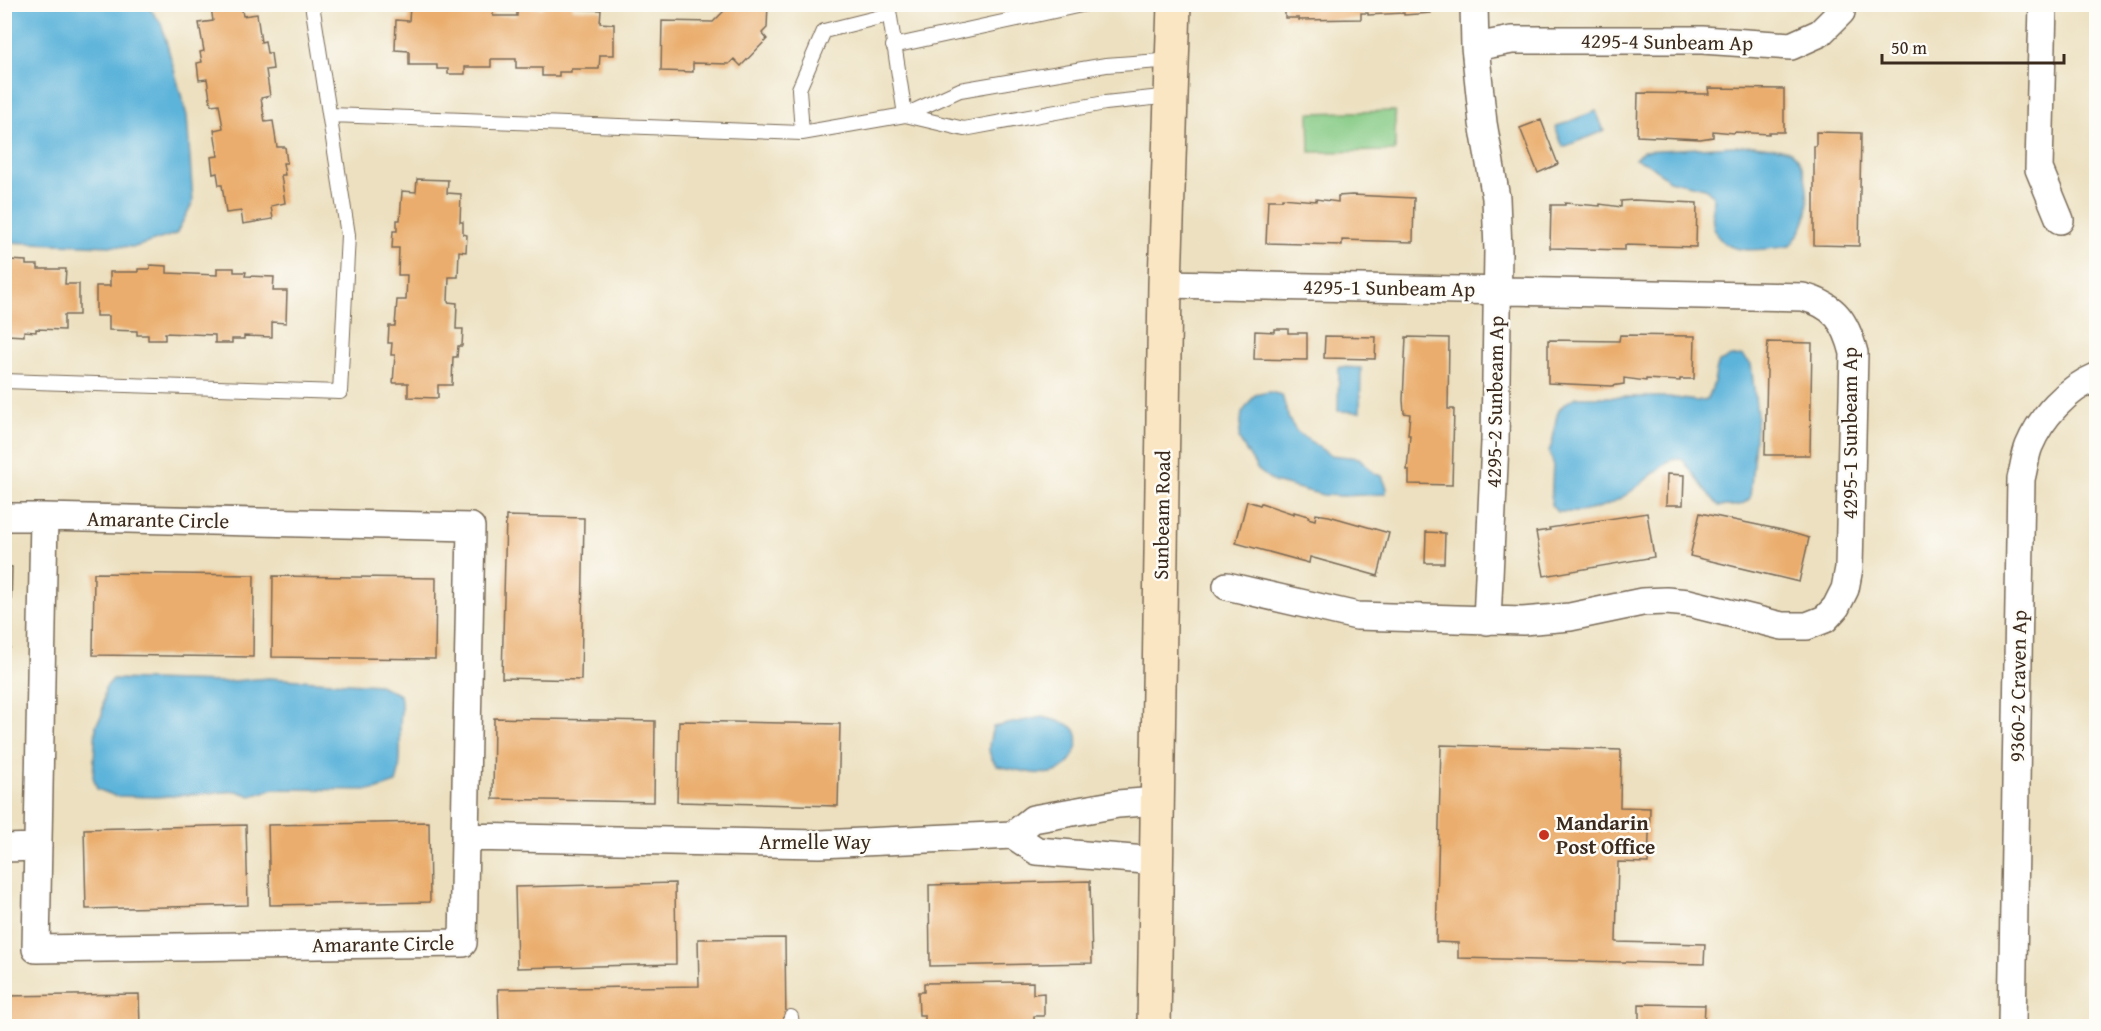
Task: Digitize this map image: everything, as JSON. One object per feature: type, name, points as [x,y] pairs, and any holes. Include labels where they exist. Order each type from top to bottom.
[{"type":"street","name":"Sunbeam Road","points":[[1154,1026],[1165,284],[1174,4]]},
{"type":"street","name":"4295-2 Sunbeam Ap","points":[[1474,4],[1483,123],[1496,198],[1495,442],[1487,621]]},
{"type":"street","name":"4295-4 Sunbeam Ap","points":[[1476,47],[1512,40],[1702,40],[1791,46],[1820,33],[1841,12],[1841,4]]},
{"type":"street","points":[[2043,4],[2039,168],[2060,220]]},
{"type":"street","name":"4295-1 Sunbeam Ap","points":[[1165,284],[1803,297],[1818,301],[1839,315],[1849,333],[1854,353],[1849,568],[1845,589],[1836,607],[1825,619],[1807,626],[1782,626],[1689,603],[1666,601],[1642,602],[1570,617],[1523,621],[1357,616],[1227,586]]},
{"type":"street","name":"9360-2 Craven Ap","points":[[2012,1026],[2021,479],[2028,447],[2043,421],[2061,399],[2097,377]]},
{"type":"street","points":[[4,517],[44,517]]},
{"type":"street","name":"Amarante Circle","points":[[44,517],[471,527],[465,837],[463,943],[36,949],[44,517]]},
{"type":"street","points":[[1157,801],[1118,804],[1033,819],[1012,835],[1037,851],[1157,861]]},
{"type":"street","name":"Armelle Way","points":[[465,837],[820,844],[1012,835]]},
{"type":"street","points":[[4,848],[38,847]]},
{"type":"lane","points":[[4,381],[340,392],[348,235],[312,4]]},
{"type":"lane","points":[[893,46],[1086,4]]},
{"type":"lane","points":[[802,133],[799,89],[824,31],[888,10],[905,115]]},
{"type":"lane","points":[[331,116],[802,133],[905,115],[960,90],[1106,65],[1174,60]]},
{"type":"lane","points":[[905,115],[964,129],[1105,104],[1172,96]]},
{"type":"green space","points":[[1395,111],[1395,151],[1310,152],[1309,113]]},
{"type":"water","points":[[5,4],[147,5],[161,23],[187,116],[193,202],[176,234],[135,247],[5,242]]},
{"type":"water","points":[[1596,111],[1604,131],[1563,147],[1555,127]]},
{"type":"water","points":[[1754,145],[1791,152],[1801,164],[1808,202],[1806,218],[1790,246],[1746,250],[1726,244],[1719,238],[1714,228],[1713,195],[1705,188],[1669,180],[1650,165],[1635,159],[1643,151]]},
{"type":"water","points":[[1743,356],[1751,364],[1757,414],[1750,498],[1747,501],[1736,506],[1719,506],[1683,460],[1674,458],[1623,497],[1600,508],[1578,512],[1557,512],[1551,505],[1553,463],[1549,451],[1558,413],[1567,402],[1577,397],[1669,397],[1696,401],[1707,399],[1712,390],[1719,362],[1731,357]]},
{"type":"water","points":[[1339,367],[1361,368],[1360,412],[1338,411]]},
{"type":"water","points":[[1269,392],[1282,395],[1289,420],[1297,432],[1330,455],[1359,458],[1375,474],[1382,476],[1387,488],[1385,494],[1323,495],[1274,482],[1258,470],[1239,439],[1242,413],[1255,395]]},
{"type":"water","points":[[268,678],[379,685],[400,695],[400,755],[396,783],[375,790],[274,789],[251,796],[237,791],[156,797],[115,796],[97,789],[93,777],[96,725],[102,715],[105,688],[113,679],[222,682]]},
{"type":"water","points":[[1042,717],[1056,720],[1074,729],[1077,735],[1076,749],[1069,763],[1058,771],[1044,774],[997,766],[989,752],[993,727]]},
{"type":"building","points":[[241,4],[243,16],[257,14],[261,42],[265,41],[267,53],[271,53],[273,69],[266,70],[270,96],[261,98],[265,122],[273,121],[277,147],[285,147],[287,163],[283,163],[285,175],[281,175],[285,203],[271,206],[273,219],[243,224],[241,211],[226,213],[222,185],[219,185],[217,173],[213,174],[211,157],[218,156],[214,130],[223,128],[219,104],[211,105],[207,79],[199,80],[197,63],[202,62],[200,52],[204,51],[199,23],[213,21],[211,7]]},
{"type":"building","points":[[438,4],[493,7],[493,16],[517,16],[517,8],[544,8],[544,4],[572,5],[573,9],[601,10],[600,23],[614,24],[614,55],[600,55],[599,69],[571,69],[571,72],[559,72],[559,76],[542,76],[542,68],[516,68],[516,59],[491,59],[491,67],[465,67],[465,74],[448,74],[448,69],[437,69],[437,65],[409,65],[409,51],[395,50],[396,20],[409,21],[410,6],[438,6]]},
{"type":"building","points":[[726,4],[768,4],[767,28],[762,33],[767,39],[741,66],[734,59],[729,64],[693,63],[693,72],[661,71],[662,21],[713,22],[726,9]]},
{"type":"building","points":[[1285,4],[1431,4],[1431,13],[1368,15],[1368,13],[1361,13],[1361,19],[1299,20],[1299,18],[1285,18]]},
{"type":"building","points":[[1708,88],[1784,89],[1784,132],[1769,132],[1769,134],[1713,131],[1713,137],[1700,139],[1637,136],[1638,93],[1709,94]]},
{"type":"building","points":[[1541,120],[1558,164],[1538,173],[1520,128]]},
{"type":"building","points":[[1816,132],[1861,133],[1859,246],[1814,245]]},
{"type":"building","points":[[417,179],[448,180],[447,193],[461,194],[460,222],[463,222],[463,234],[467,235],[466,252],[459,251],[458,277],[449,277],[448,302],[457,303],[456,329],[463,329],[462,346],[458,346],[457,357],[453,357],[452,385],[438,385],[438,398],[408,397],[408,383],[393,383],[395,355],[391,355],[392,343],[388,343],[389,326],[395,326],[397,300],[406,300],[407,275],[398,275],[399,248],[392,248],[393,231],[397,231],[397,220],[400,220],[402,191],[416,192]]},
{"type":"building","points":[[1338,196],[1414,198],[1413,242],[1342,240],[1342,245],[1266,243],[1268,200],[1282,200],[1282,198],[1338,202]]},
{"type":"building","points":[[1621,201],[1697,203],[1696,247],[1625,245],[1625,250],[1550,248],[1551,205],[1565,205],[1565,203],[1600,206],[1600,204],[1621,207]]},
{"type":"building","points":[[9,260],[26,261],[26,265],[38,265],[38,269],[66,269],[65,284],[79,284],[79,315],[64,315],[64,330],[36,329],[36,332],[24,331],[24,336],[7,335],[7,328],[4,328],[4,267],[9,268]]},
{"type":"building","points":[[150,265],[167,266],[167,273],[217,275],[217,268],[234,268],[234,272],[246,272],[245,276],[274,277],[273,291],[287,291],[286,323],[272,322],[272,337],[244,336],[244,339],[232,339],[232,343],[215,343],[215,335],[165,333],[165,340],[148,340],[148,335],[137,335],[137,331],[109,330],[109,316],[96,316],[96,286],[110,286],[110,272],[138,272],[138,269],[150,269]]},
{"type":"building","points":[[1275,329],[1288,329],[1288,333],[1307,333],[1307,360],[1254,359],[1255,331],[1275,332]]},
{"type":"building","points":[[1620,335],[1695,336],[1694,379],[1680,379],[1680,381],[1646,379],[1646,381],[1624,378],[1624,384],[1611,386],[1548,383],[1548,340],[1619,341]]},
{"type":"building","points":[[1325,336],[1376,337],[1375,359],[1324,358]]},
{"type":"building","points":[[1406,337],[1449,338],[1448,409],[1454,409],[1452,485],[1409,484],[1409,470],[1407,470],[1410,414],[1404,413],[1403,400]]},
{"type":"building","points":[[1768,342],[1812,343],[1810,455],[1765,455]]},
{"type":"building","points":[[1667,474],[1684,475],[1683,505],[1666,505]]},
{"type":"building","points":[[1247,501],[1309,516],[1308,518],[1315,520],[1316,514],[1329,516],[1389,533],[1378,576],[1310,557],[1309,563],[1236,543]]},
{"type":"building","points":[[1647,513],[1654,557],[1544,576],[1536,532]]},
{"type":"building","points":[[1700,513],[1809,538],[1799,582],[1690,556]]},
{"type":"building","points":[[506,516],[584,518],[581,680],[502,678]]},
{"type":"building","points":[[1426,532],[1445,533],[1444,563],[1425,563]]},
{"type":"building","points":[[5,566],[12,567],[10,648],[5,648]]},
{"type":"building","points":[[94,573],[254,575],[253,657],[93,655]]},
{"type":"building","points":[[273,576],[436,578],[435,659],[272,657]]},
{"type":"building","points":[[494,718],[655,721],[654,802],[493,799]]},
{"type":"building","points":[[679,721],[840,724],[838,806],[677,802]]},
{"type":"building","name":"Mandarin Post Office","points":[[1441,745],[1621,750],[1620,807],[1650,808],[1648,863],[1618,862],[1616,942],[1705,944],[1704,964],[1458,958],[1458,943],[1436,942]]},
{"type":"building","points":[[429,822],[430,902],[270,905],[268,825]]},
{"type":"building","points":[[246,825],[248,905],[86,909],[84,829]]},
{"type":"building","points":[[1090,881],[1092,963],[930,966],[929,885]]},
{"type":"building","points":[[675,883],[676,964],[517,968],[515,887]]},
{"type":"building","points":[[785,938],[786,1026],[499,1026],[498,989],[699,986],[698,939]]},
{"type":"building","points":[[1033,982],[1033,994],[1044,993],[1044,1016],[1034,1016],[1034,1026],[925,1026],[925,1015],[919,1015],[918,992],[924,992],[924,983]]},
{"type":"building","points":[[139,994],[140,1026],[4,1026],[4,996]]},
{"type":"building","points":[[1639,1004],[1705,1005],[1704,1026],[1639,1026]]},
{"type":"place","name":"Mandarin Post Office","points":[[1544,835]]}]
